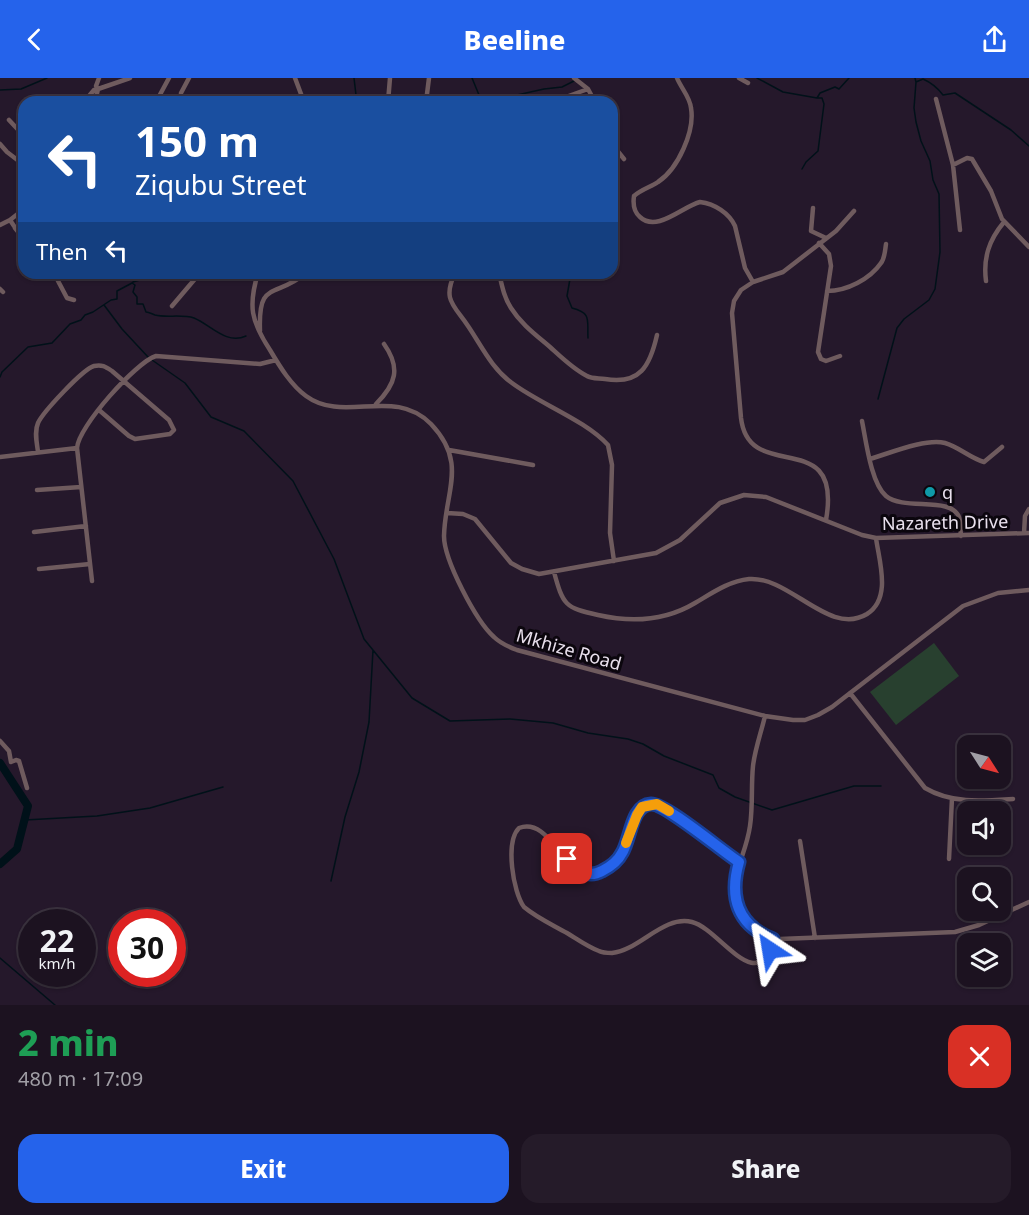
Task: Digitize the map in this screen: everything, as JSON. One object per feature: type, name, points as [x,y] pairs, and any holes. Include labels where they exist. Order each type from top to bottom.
[{"type":"street","points":[[96,96],[98,89],[96,86],[99,78]]},
{"type":"street","points":[[90,96],[98,89],[130,78]]},
{"type":"street","points":[[159,96],[169,78]]},
{"type":"street","points":[[181,96],[189,78]]},
{"type":"street","points":[[295,78],[302,96]]},
{"type":"street","points":[[388,96],[390,78]]},
{"type":"street","points":[[427,96],[429,78]]},
{"type":"street","points":[[574,78],[588,89],[592,96]]},
{"type":"street","points":[[677,78],[692,108],[691,129],[682,153],[667,175],[634,196],[633,204],[636,213],[644,220],[654,223],[700,202],[723,211],[735,226],[745,268],[753,282]]},
{"type":"street","points":[[739,78],[748,83]]},
{"type":"street","points":[[569,96],[588,89]]},
{"type":"street","points":[[936,99],[953,165],[960,230]]},
{"type":"street","points":[[9,120],[18,130]]},
{"type":"street","points":[[0,144],[18,160]]},
{"type":"street","points":[[618,152],[624,159]]},
{"type":"street","points":[[953,165],[967,158],[972,159],[991,191],[1004,222],[1029,247]]},
{"type":"street","points":[[813,208],[811,231],[826,238]]},
{"type":"street","points":[[826,520],[828,489],[824,479],[815,468],[806,461],[771,454],[758,448],[748,439],[742,427],[732,313],[738,294],[753,282],[783,272],[841,227],[854,211]]},
{"type":"street","points":[[0,225],[18,214]]},
{"type":"street","points":[[10,220],[18,231]]},
{"type":"street","points":[[986,281],[984,266],[987,251],[994,235],[1004,222]]},
{"type":"street","points":[[14,226],[18,228]]},
{"type":"street","points":[[819,243],[830,259],[819,352],[821,358],[826,361],[840,356]]},
{"type":"street","points":[[827,291],[839,290],[870,276],[882,263],[886,244]]},
{"type":"street","points":[[57,279],[67,298],[74,300]]},
{"type":"street","points":[[172,306],[185,286],[193,279]]},
{"type":"street","name":"Mkhize Road","points":[[257,279],[251,306],[253,319],[276,360],[294,384],[313,400],[336,407],[397,406],[423,416],[441,436],[449,450],[453,476],[444,542],[451,565],[479,619],[495,639],[526,653],[765,716],[805,720],[832,707],[963,606],[998,593],[1029,591]]},
{"type":"street","points":[[260,333],[260,305],[264,297],[297,279]]},
{"type":"street","points":[[453,279],[449,292],[450,302],[497,369],[512,383],[595,434],[608,445],[612,465],[609,525],[614,561]]},
{"type":"street","points":[[500,279],[502,292],[518,317],[560,355],[589,377],[621,381],[634,377],[644,369],[649,361],[657,335]]},
{"type":"street","points":[[375,405],[393,380],[396,369],[393,358],[384,344]]},
{"type":"street","points":[[92,581],[77,448],[81,433],[99,410],[124,381],[147,360],[156,356],[260,364],[276,360]]},
{"type":"street","points":[[38,452],[37,424],[83,372],[94,366],[104,366],[124,381],[169,420],[173,426],[173,432],[167,435],[135,439],[99,410]]},
{"type":"street","points":[[862,421],[877,482],[886,496],[903,504],[949,507],[958,516],[961,536]]},
{"type":"street","points":[[870,459],[926,443],[939,442],[948,444],[982,462],[1002,447]]},
{"type":"street","points":[[0,457],[77,448]]},
{"type":"street","points":[[449,450],[533,465]]},
{"type":"street","points":[[37,490],[81,487]]},
{"type":"street","name":"Nazareth Drive","points":[[447,513],[463,514],[475,519],[506,558],[522,569],[539,574],[656,553],[680,540],[715,507],[738,496],[766,497],[862,535],[876,538],[1027,533]]},
{"type":"street","points":[[1027,533],[1025,516],[1029,509]]},
{"type":"street","points":[[34,532],[86,526]]},
{"type":"street","points":[[554,572],[566,604],[583,612],[616,619],[641,621],[671,615],[728,585],[755,579],[781,587],[836,618],[850,620],[871,612],[881,595],[876,538]]},
{"type":"street","points":[[39,569],[90,564]]},
{"type":"street","points":[[850,693],[922,786],[932,792],[969,801],[1013,799]]},
{"type":"street","points":[[765,716],[753,766],[750,831],[739,862],[734,891],[737,905],[748,924],[773,939],[955,932],[978,925],[1029,902]]},
{"type":"street","points":[[0,741],[9,751],[11,762],[19,761],[27,788]]},
{"type":"street","points":[[949,859],[952,798]]},
{"type":"street","points":[[739,862],[668,810],[653,804],[639,810],[625,848],[616,861],[594,875],[577,870],[542,832],[533,826],[519,828],[511,843],[518,898],[524,907],[600,952],[619,951],[636,944],[664,927],[682,922],[692,922],[700,926],[751,963],[760,962],[766,958],[773,939]]},
{"type":"street","points":[[800,841],[814,938]]},
{"type":"green space","points":[[934,643],[959,676],[896,725],[870,692]]},
{"type":"waterway","points":[[0,90],[21,89],[47,78]]},
{"type":"waterway","points":[[354,78],[355,96]]},
{"type":"waterway","points":[[472,78],[481,96]]},
{"type":"waterway","points":[[757,78],[783,92],[817,98],[820,93],[835,87],[839,89],[849,78]]},
{"type":"waterway","points":[[915,78],[916,82],[923,79],[929,82],[943,95],[955,93],[1011,130],[1029,146]]},
{"type":"waterway","points":[[512,96],[562,87],[574,81]]},
{"type":"waterway","points":[[878,399],[897,328],[904,319],[929,300],[935,289],[940,252],[939,194],[916,122],[914,108],[916,82]]},
{"type":"waterway","points":[[802,169],[818,151],[824,104],[822,98],[817,98]]},
{"type":"waterway","points":[[133,282],[143,279]]},
{"type":"waterway","points":[[570,279],[567,296],[572,308],[586,315],[588,338]]},
{"type":"waterway","points":[[0,377],[2,372],[28,347],[52,343],[70,324],[81,320],[85,315],[111,300],[117,299],[117,291],[132,283],[135,285],[133,292],[137,297],[137,304],[143,304],[146,312],[159,316],[194,318],[225,336],[232,338],[246,336]]},
{"type":"waterway","points":[[104,305],[148,357]]},
{"type":"waterway","points":[[152,360],[185,383],[211,417],[244,431],[293,481],[334,559],[364,639],[412,698],[450,721],[510,719],[553,723],[588,733],[628,739],[713,775],[719,788],[735,797],[772,810],[854,786],[881,786]]},
{"type":"waterway","points":[[331,881],[345,817],[359,772],[369,722],[373,650]]},
{"type":"waterway","points":[[0,763],[28,806],[17,849],[0,864]]},
{"type":"waterway","points":[[25,820],[97,816],[150,808],[223,787]]},
{"type":"waterway","points":[[0,958],[55,1005]]},
{"type":"slow traffic","points":[[626,843],[642,807],[657,804],[669,811]]},
{"type":"place","name":"q","points":[[930,492]]},
{"type":"route","points":[[567,859],[577,870],[585,874],[594,875],[603,871],[622,854],[639,810],[647,805],[657,804],[739,862],[734,891],[737,905],[748,924],[773,939],[770,950]]}]
